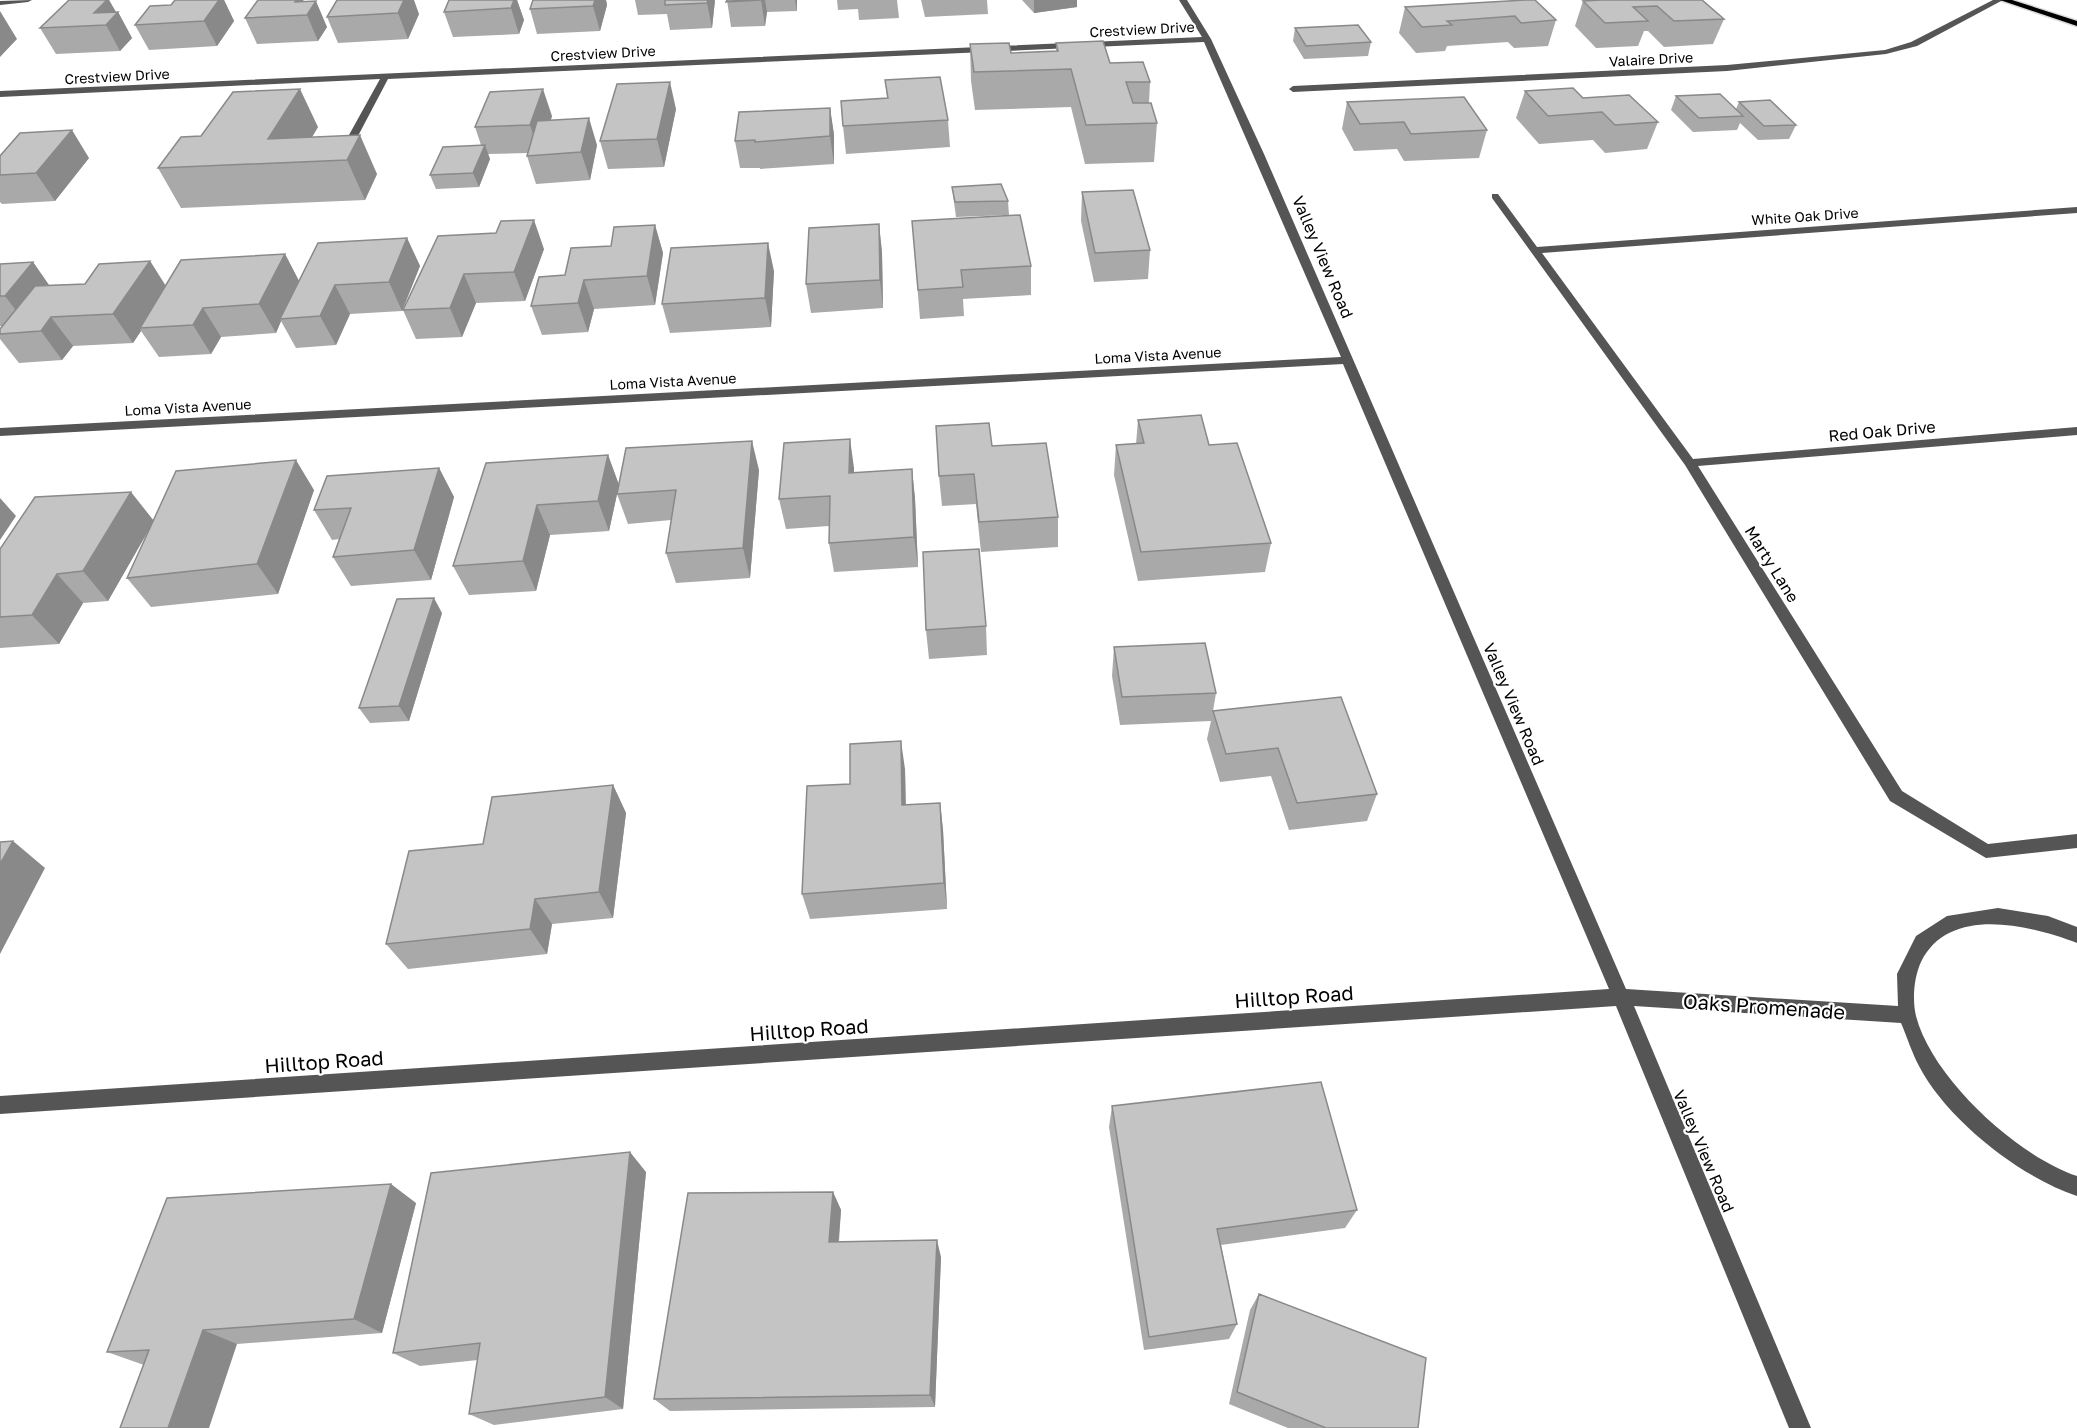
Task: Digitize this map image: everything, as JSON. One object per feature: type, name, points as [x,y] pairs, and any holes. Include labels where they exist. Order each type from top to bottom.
[{"type":"main road","points":[[2004,0],[2077,24]]},
{"type":"street","points":[[0,3],[28,0]]},
{"type":"street","name":"Valley View Road","points":[[1183,0],[1207,39],[1259,154],[1620,997],[1800,1428]]},
{"type":"street","name":"Valaire Drive","points":[[1293,89],[1727,68],[1886,52],[1914,44],[1999,0]]},
{"type":"street","name":"Crestview Drive","points":[[0,94],[1207,39]]},
{"type":"street","points":[[341,158],[385,77]]},
{"type":"street","name":"Marty Lane","points":[[1495,196],[1690,463],[1896,796],[1986,851],[2077,841]]},
{"type":"street","name":"White Oak Drive","points":[[1534,250],[2077,210]]},
{"type":"street","name":"Loma Vista Avenue","points":[[0,432],[1348,360]]},
{"type":"street","name":"Red Oak Drive","points":[[1690,463],[2077,431]]},
{"type":"street","points":[[2077,935],[2048,924],[1998,916],[1953,921],[1922,942],[1906,974],[1907,1015],[1926,1061],[1960,1106],[2009,1150],[2066,1182],[2077,1185]]},
{"type":"street","name":"Oaks Promenade","points":[[1620,997],[1907,1015]]},
{"type":"street","name":"Hilltop Road","points":[[0,1105],[1620,997]]},
{"type":"building","points":[[69,0],[107,0],[94,13],[118,12],[106,25],[40,28]]},
{"type":"building","points":[[175,0],[219,0],[204,21],[135,25],[150,6],[171,5]]},
{"type":"building","points":[[258,0],[316,1],[307,15],[245,18]]},
{"type":"building","points":[[337,0],[404,0],[398,13],[327,17]]},
{"type":"building","points":[[449,0],[514,0],[511,8],[444,12]]},
{"type":"building","points":[[533,0],[595,0],[593,6],[530,9]]},
{"type":"building","points":[[665,0],[708,0],[707,3],[665,5]]},
{"type":"building","points":[[727,0],[761,0],[726,2]]},
{"type":"building","points":[[1535,0],[1556,20],[1521,23],[1515,16],[1447,21],[1452,25],[1422,27],[1405,7]]},
{"type":"building","points":[[1702,0],[1724,19],[1674,21],[1657,6],[1633,7],[1648,21],[1605,23],[1583,1]]},
{"type":"building","points":[[1358,25],[1371,42],[1306,46],[1295,28]]},
{"type":"building","points":[[1103,41],[1110,63],[1143,62],[1150,82],[1126,82],[1133,103],[1151,103],[1157,123],[1086,125],[1071,69],[974,72],[970,44],[1009,43],[1011,53],[1058,51],[1056,43]]},
{"type":"building","points":[[940,77],[948,120],[843,126],[841,101],[888,98],[885,80]]},
{"type":"building","points":[[670,82],[657,139],[600,141],[617,84]]},
{"type":"building","points":[[1573,88],[1583,98],[1629,95],[1658,122],[1615,125],[1602,112],[1548,116],[1525,91]]},
{"type":"building","points":[[300,89],[268,139],[360,135],[347,160],[158,168],[181,137],[201,136],[233,92]]},
{"type":"building","points":[[543,89],[530,125],[475,127],[490,92]]},
{"type":"building","points":[[1720,94],[1743,116],[1699,118],[1676,96]]},
{"type":"building","points":[[1464,97],[1487,130],[1411,134],[1404,122],[1360,124],[1347,102]]},
{"type":"building","points":[[1770,100],[1796,125],[1764,126],[1739,102]]},
{"type":"building","points":[[830,108],[830,136],[755,142],[755,140],[735,141],[739,112]]},
{"type":"building","points":[[589,118],[581,152],[527,156],[537,121]]},
{"type":"building","points":[[72,130],[36,173],[0,175],[0,156],[20,133]]},
{"type":"building","points":[[485,145],[473,173],[430,175],[443,147]]},
{"type":"building","points":[[1001,184],[1008,201],[955,202],[952,187]]},
{"type":"building","points":[[1133,190],[1150,250],[1095,253],[1082,192]]},
{"type":"building","points":[[1020,215],[1031,266],[961,270],[963,287],[918,290],[912,221]]},
{"type":"building","points":[[534,220],[514,272],[464,274],[450,308],[403,310],[438,236],[496,233],[501,221]]},
{"type":"building","points":[[879,224],[880,280],[806,284],[809,228]]},
{"type":"building","points":[[655,225],[647,276],[584,280],[578,303],[531,306],[539,277],[565,275],[571,248],[611,246],[614,227]]},
{"type":"building","points":[[407,238],[389,282],[335,285],[320,316],[280,319],[318,243]]},
{"type":"building","points":[[768,243],[765,298],[662,304],[671,248]]},
{"type":"building","points":[[285,254],[259,304],[203,308],[193,325],[140,328],[181,260]]},
{"type":"building","points":[[150,261],[113,314],[51,317],[41,331],[0,334],[0,329],[35,286],[85,284],[99,264]]},
{"type":"building","points":[[33,262],[5,296],[0,296],[0,264]]},
{"type":"building","points":[[1201,415],[1209,445],[1237,443],[1271,543],[1141,552],[1116,445],[1144,443],[1138,420]]},
{"type":"building","points":[[989,423],[992,446],[1046,443],[1058,517],[979,522],[974,474],[939,476],[936,426]]},
{"type":"building","points":[[850,439],[849,473],[912,469],[914,537],[829,543],[830,496],[779,499],[784,443]]},
{"type":"building","points":[[752,441],[743,548],[666,553],[676,490],[617,494],[626,448]]},
{"type":"building","points":[[608,455],[598,501],[537,505],[523,561],[453,566],[486,463]]},
{"type":"building","points":[[296,460],[257,564],[127,578],[176,471]]},
{"type":"building","points":[[439,468],[414,550],[333,557],[351,508],[314,510],[327,476]]},
{"type":"building","points":[[131,492],[83,571],[57,574],[32,615],[0,617],[0,549],[35,497]]},
{"type":"building","points":[[979,549],[986,626],[926,630],[923,552]]},
{"type":"building","points":[[434,598],[399,706],[359,708],[397,599]]},
{"type":"building","points":[[1205,643],[1216,693],[1122,697],[1114,647]]},
{"type":"building","points":[[1341,697],[1377,794],[1297,803],[1278,748],[1226,754],[1213,711]]},
{"type":"building","points":[[901,741],[902,805],[940,803],[944,883],[802,894],[807,786],[850,784],[850,744]]},
{"type":"building","points":[[613,785],[599,892],[535,899],[530,929],[386,944],[409,851],[483,844],[492,797]]},
{"type":"building","points":[[13,841],[0,864],[0,842]]},
{"type":"building","points":[[1321,1082],[1357,1210],[1217,1229],[1237,1324],[1149,1337],[1112,1106]]},
{"type":"building","points":[[630,1152],[605,1397],[469,1414],[480,1343],[393,1353],[431,1173]]},
{"type":"building","points":[[391,1184],[354,1319],[203,1330],[168,1428],[120,1428],[149,1350],[107,1352],[167,1198]]},
{"type":"building","points":[[833,1192],[829,1242],[937,1240],[930,1395],[654,1399],[688,1193]]},
{"type":"building","points":[[1259,1294],[1426,1358],[1418,1428],[1326,1428],[1237,1392]]}]
